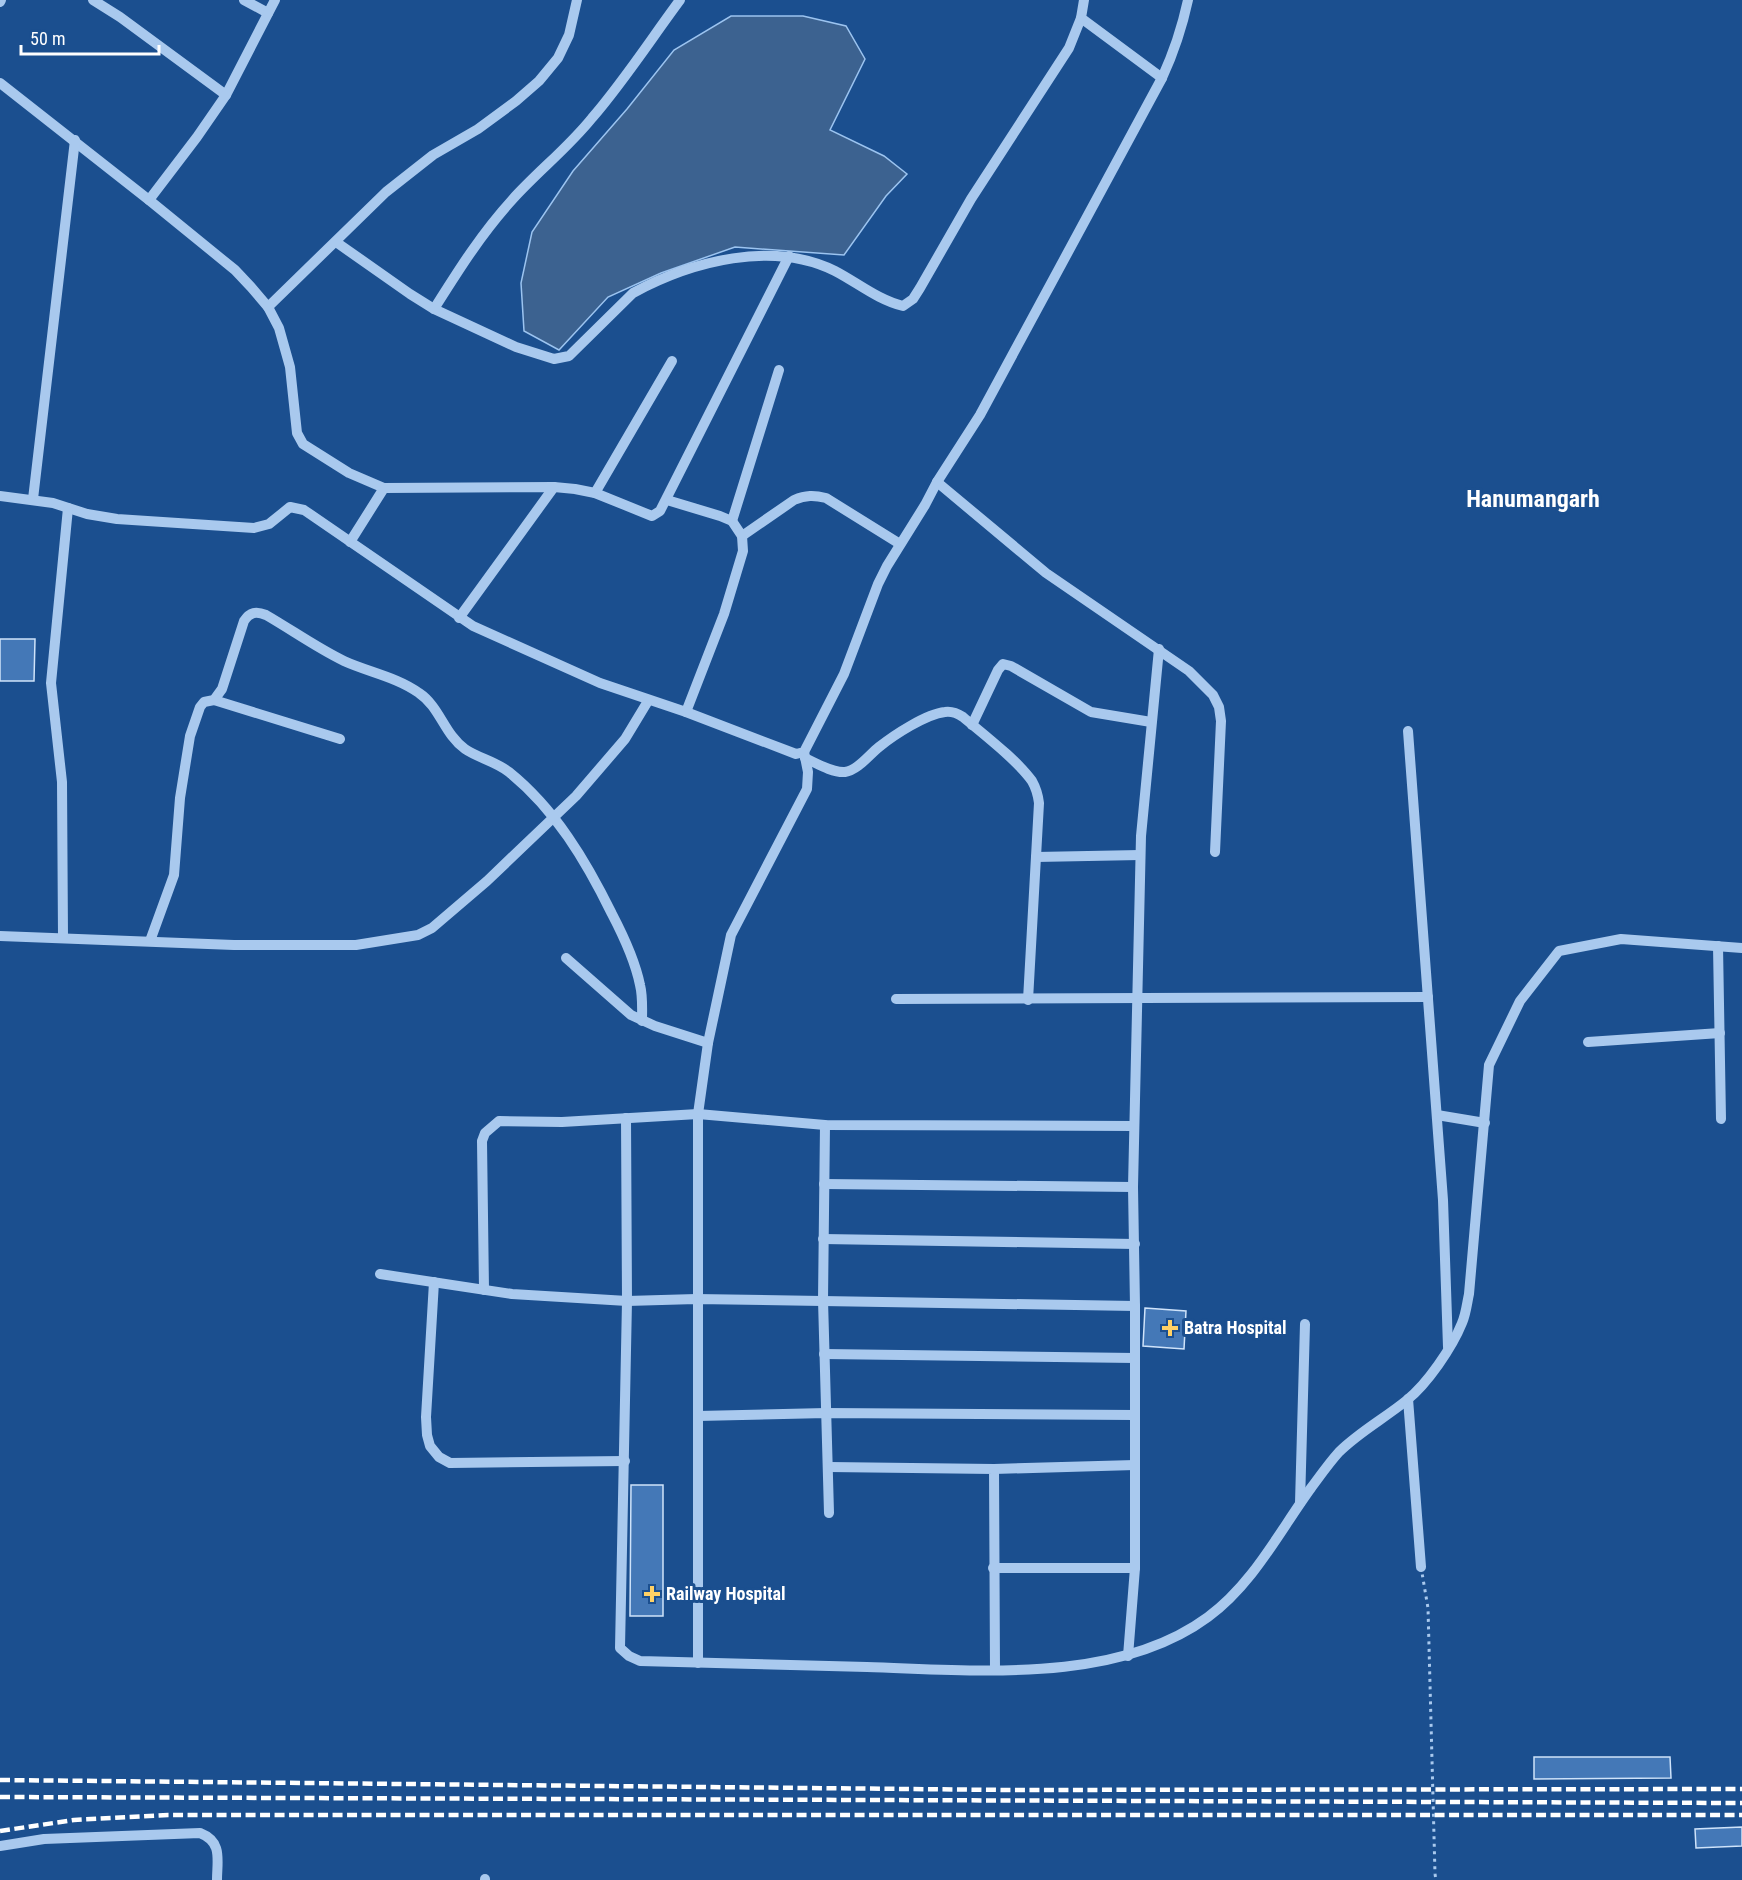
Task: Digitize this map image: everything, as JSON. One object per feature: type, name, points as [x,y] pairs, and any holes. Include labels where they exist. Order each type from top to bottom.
[{"type":"street","points":[[93,0],[120,17],[226,95]]},
{"type":"street","points":[[244,0],[268,14]]},
{"type":"street","points":[[149,200],[226,95],[275,0]]},
{"type":"street","points":[[268,307],[386,192],[412,170],[478,129],[539,81],[558,58],[569,35],[577,0]]},
{"type":"street","points":[[434,309],[475,245],[494,221],[592,119],[680,0]]},
{"type":"street","points":[[336,242],[434,309],[516,346],[554,358],[569,356],[633,293],[645,286],[670,276],[730,259],[760,255],[789,256],[813,262],[835,271],[889,303],[903,306],[913,299],[971,199],[1069,48],[1081,18],[1084,0]]},
{"type":"street","points":[[698,1663],[696,1299],[698,1114],[708,1043],[731,935],[807,789],[808,772],[805,755],[844,674],[878,584],[937,482],[980,415],[1162,78],[1183,26],[1188,0]]},
{"type":"street","points":[[1081,18],[1162,78]]},
{"type":"street","points":[[0,83],[75,140],[235,270],[268,307],[279,328],[290,367],[297,433],[303,444],[349,473],[384,488],[554,487],[596,493],[652,516],[660,511],[667,500],[789,256]]},
{"type":"street","points":[[33,499],[75,140]]},
{"type":"street","points":[[596,493],[672,361]]},
{"type":"street","points":[[732,521],[779,370]]},
{"type":"street","points":[[937,482],[1046,573],[1159,649],[1189,671],[1213,695],[1219,707],[1221,721],[1215,852]]},
{"type":"street","points":[[459,618],[554,487]]},
{"type":"street","points":[[350,542],[384,488]]},
{"type":"street","points":[[742,536],[794,500],[803,496],[815,495],[826,498],[900,544]]},
{"type":"street","points":[[0,496],[33,499],[87,514],[117,519],[254,528],[269,524],[290,507],[304,510],[459,618],[600,683],[686,712],[796,754],[805,755],[842,772],[858,765],[892,737],[944,711],[954,712],[972,725],[1032,781],[1040,803],[1028,1000]]},
{"type":"street","points":[[667,500],[732,521],[742,536],[743,551],[724,614],[686,712]]},
{"type":"street","points":[[63,937],[62,782],[51,683],[68,508]]},
{"type":"street","points":[[214,700],[222,689],[244,621],[249,614],[257,612],[343,660],[406,685],[419,693],[430,702],[452,738],[465,749],[510,772],[542,803],[590,870],[631,953],[641,988],[642,1022]]},
{"type":"street","points":[[1128,1656],[1135,1568],[1135,1244],[1132,1187],[1140,855],[1143,796],[1159,649]]},
{"type":"street","points":[[972,725],[998,670],[1004,664],[1091,712],[1151,722]]},
{"type":"street","points":[[150,941],[174,874],[180,798],[190,736],[204,702],[214,700],[340,739]]},
{"type":"street","points":[[0,936],[234,945],[356,945],[418,935],[432,928],[487,881],[576,796],[625,738],[648,701]]},
{"type":"street","points":[[1408,731],[1443,1200],[1448,1349]]},
{"type":"street","points":[[1036,857],[1140,855]]},
{"type":"street","points":[[626,1118],[627,1301],[621,1648],[629,1656],[640,1661],[995,1670],[1089,1665],[1128,1656],[1171,1638],[1207,1618],[1235,1594],[1338,1453],[1408,1400],[1448,1349],[1463,1322],[1469,1294],[1489,1065],[1520,1001],[1559,951],[1621,939],[1742,948]]},
{"type":"street","points":[[1718,946],[1721,1119]]},
{"type":"street","points":[[566,958],[619,1006],[642,1022],[708,1043]]},
{"type":"street","points":[[896,999],[1428,997]]},
{"type":"street","points":[[1588,1042],[1720,1033]]},
{"type":"street","points":[[484,1290],[481,1155],[485,1133],[499,1121],[562,1122],[698,1114],[825,1125],[1134,1126]]},
{"type":"street","points":[[1437,1115],[1485,1123]]},
{"type":"street","points":[[825,1125],[823,1300],[829,1513]]},
{"type":"street","points":[[824,1184],[1132,1187]]},
{"type":"street","points":[[823,1239],[1135,1244]]},
{"type":"street","points":[[380,1274],[512,1294],[627,1301],[823,1300],[1135,1306]]},
{"type":"street","points":[[434,1282],[426,1417],[430,1446],[439,1457],[450,1463],[625,1461]]},
{"type":"street","points":[[1300,1504],[1305,1324]]},
{"type":"street","points":[[824,1354],[1135,1358]]},
{"type":"street","points":[[1408,1400],[1421,1567]]},
{"type":"street","points":[[698,1416],[826,1413],[1135,1414]]},
{"type":"street","points":[[829,1467],[994,1469],[1135,1465]]},
{"type":"street","points":[[994,1469],[995,1670]]},
{"type":"street","points":[[993,1568],[1135,1568]]},
{"type":"street","points":[[0,1846],[44,1839],[200,1833],[210,1837],[215,1843],[217,1880]]},
{"type":"path","points":[[1421,1567],[1428,1608],[1436,1880]]},
{"type":"water","points":[[731,16],[803,16],[846,26],[865,59],[830,130],[884,156],[907,174],[886,196],[844,255],[735,247],[661,273],[608,297],[559,350],[524,331],[521,283],[532,232],[573,171],[674,50]]},
{"type":"building","points":[[0,639],[35,639],[34,681],[0,681]]},
{"type":"building","points":[[1145,1308],[1186,1311],[1184,1349],[1143,1346]]},
{"type":"building","points":[[631,1485],[663,1485],[663,1616],[630,1616]]},
{"type":"building","points":[[1534,1757],[1670,1757],[1671,1778],[1534,1779]]},
{"type":"building","points":[[1742,1827],[1742,1846],[1696,1848],[1695,1829]]},
{"type":"railway","points":[[0,1780],[1009,1790],[1742,1789]]},
{"type":"railway","points":[[0,1797],[1742,1803]]},
{"type":"railway","points":[[0,1831],[74,1820],[168,1815],[1742,1815]]},
{"type":"place","name":"Batra Hospital","points":[[1170,1328]]},
{"type":"place","name":"Railway Hospital","points":[[652,1594]]},
{"type":"district","name":"Hanumangarh","points":[[1533,499]]}]
